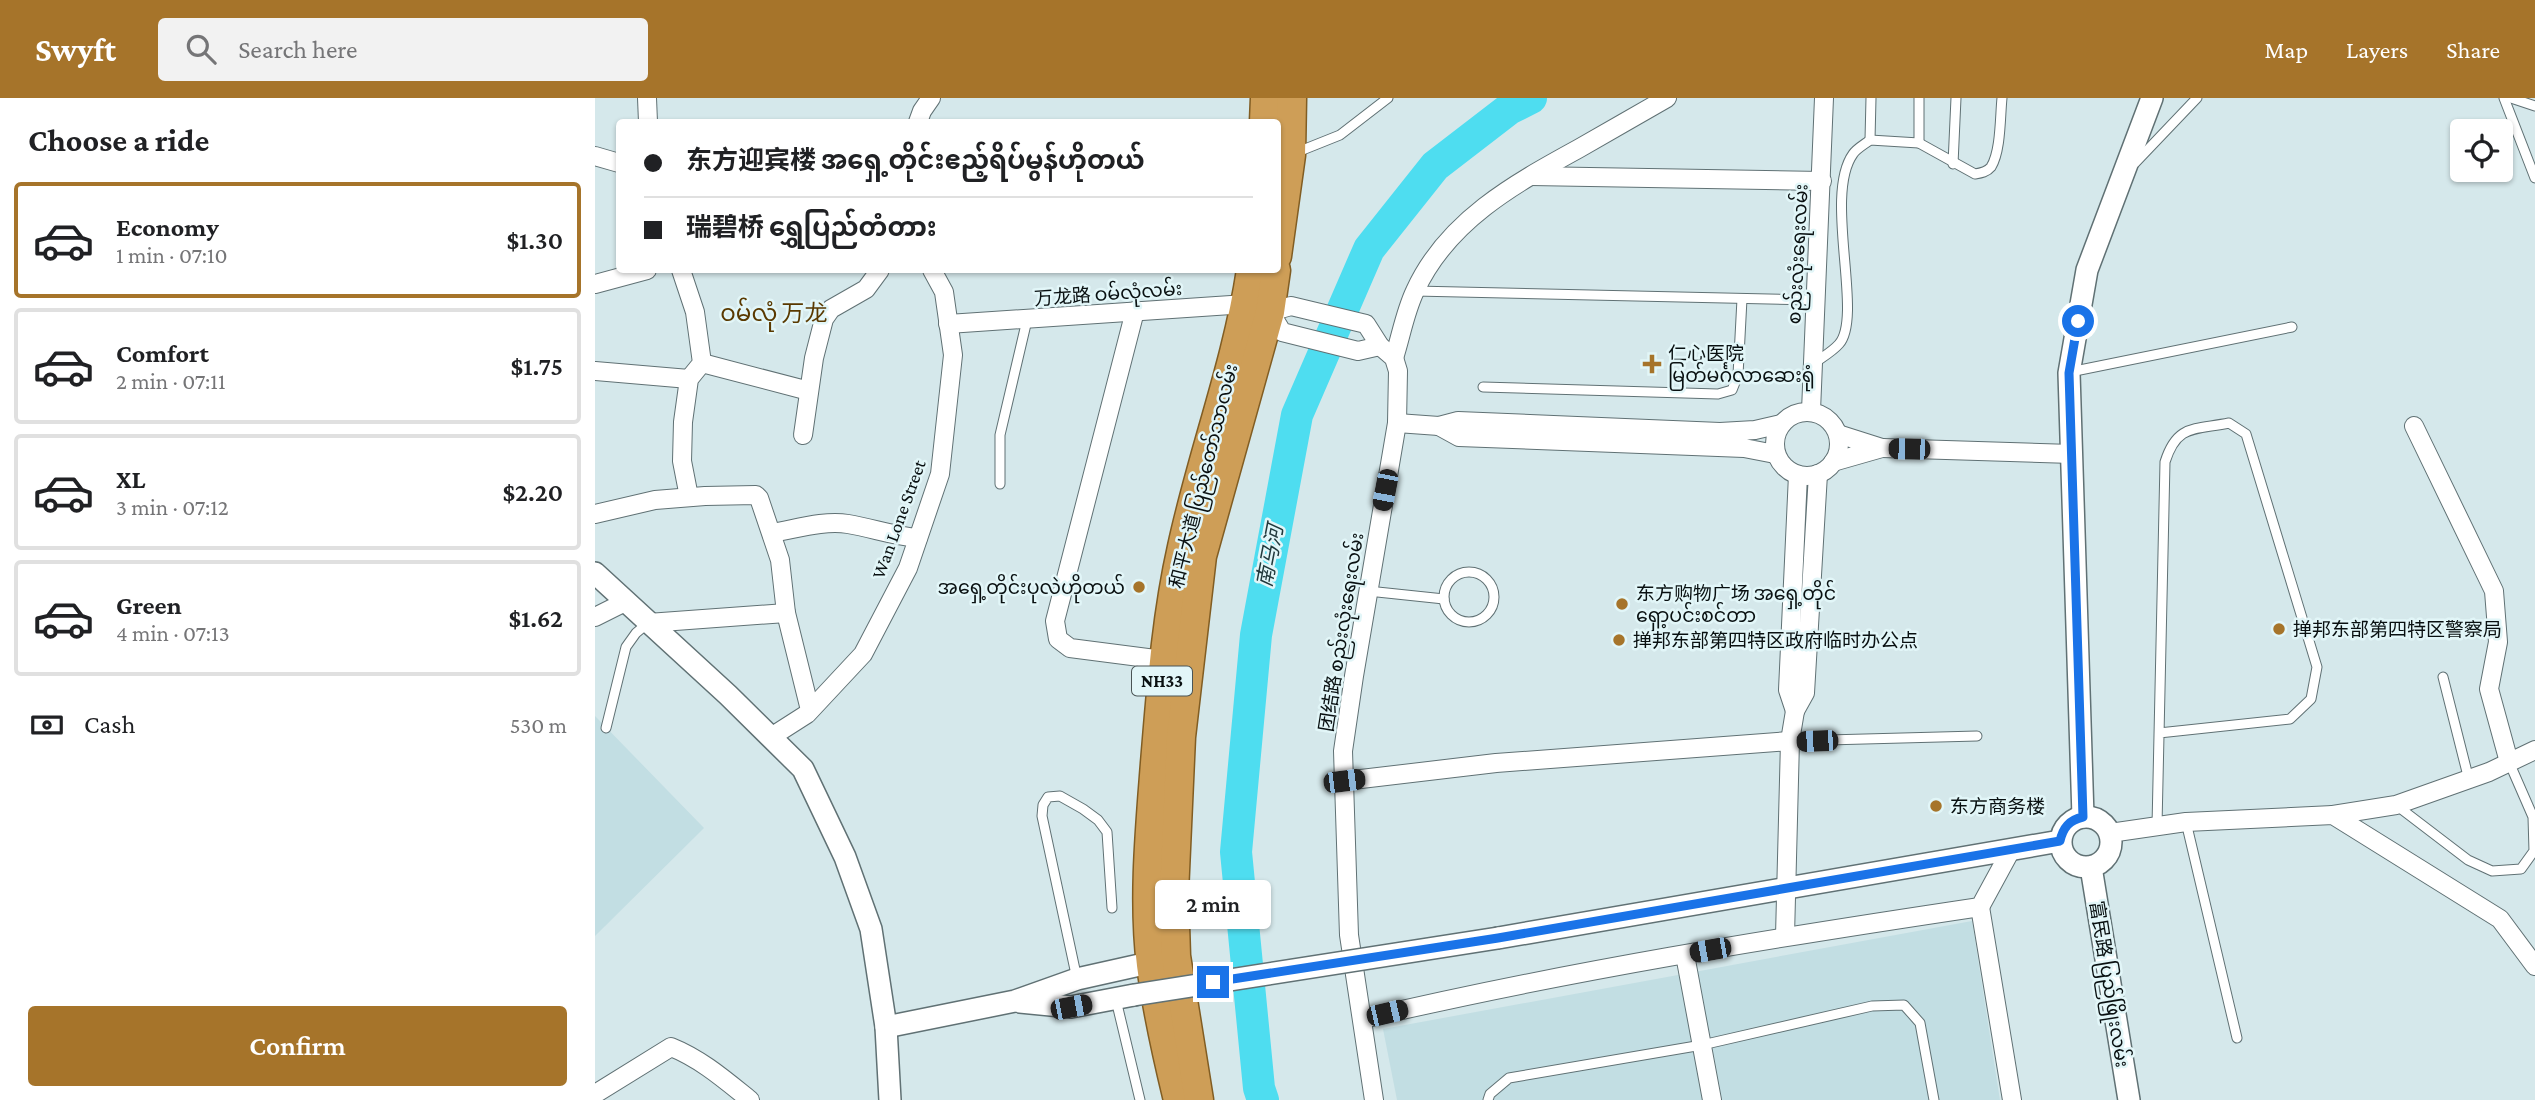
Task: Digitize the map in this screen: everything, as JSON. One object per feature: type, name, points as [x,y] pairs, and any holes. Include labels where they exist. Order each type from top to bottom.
[{"type":"highway","points":[[1264,119],[1265,98]]},
{"type":"highway","points":[[1281,227],[1291,155],[1292,98]]},
{"type":"highway","name":"和平大道 ပြည်တော်သာလမ်း","points":[[1199,1100],[1163,959],[1149,922],[1151,818],[1163,660],[1182,548],[1272,314],[1252,273]]},
{"type":"highway","name":"和平大道 ပြည်တော်သာလမ်း","points":[[1178,1100],[1164,1045],[1163,959],[1174,894],[1181,737],[1202,556],[1272,314],[1276,273]]},
{"type":"street","points":[[647,98],[648,119]]},
{"type":"street","points":[[919,119],[931,98]]},
{"type":"street","points":[[1387,352],[1415,291],[1446,243],[1465,223],[1497,197],[1530,176],[1667,98]]},
{"type":"street","name":"စည်းလုံးရေးလမ်း","points":[[1811,411],[1824,98]]},
{"type":"street","points":[[2083,817],[2069,373],[2087,270],[2152,98]]},
{"type":"street","points":[[595,156],[616,166]]},
{"type":"street","points":[[1530,176],[1822,181]]},
{"type":"street","points":[[595,284],[636,273]]},
{"type":"street","points":[[682,273],[695,313],[702,363],[689,379],[681,443],[689,497]]},
{"type":"street","points":[[803,435],[814,358],[824,319],[831,309],[866,289],[878,273]]},
{"type":"street","name":"Wan Lone Street","points":[[771,737],[810,710],[863,654],[908,568],[940,474],[953,355],[944,292],[934,273]]},
{"type":"street","points":[[1135,312],[1055,621],[1058,639],[1070,648],[1163,660]]},
{"type":"street","name":"万龙路 ဝမ်လုံလမ်း","points":[[948,324],[1135,312],[1272,314]]},
{"type":"street","points":[[1272,314],[1366,324],[1387,352]]},
{"type":"street","points":[[1272,314],[1358,351],[1387,352]]},
{"type":"street","name":"团结路 စည်းလုံးရေးလမ်း","points":[[1374,1100],[1349,935],[1343,751],[1397,423],[1398,371],[1387,352]]},
{"type":"street","points":[[702,363],[809,391]]},
{"type":"street","points":[[595,371],[689,379]]},
{"type":"street","points":[[1833,462],[1838,452],[1838,434],[1828,419],[1811,411],[1800,412],[1789,416],[1781,425],[1774,442],[1775,454],[1788,471],[1798,475],[1818,474],[1833,462],[1882,448]]},
{"type":"street","points":[[1397,423],[1440,426],[1458,421],[1720,432],[1781,425]]},
{"type":"street","points":[[1440,426],[1459,437],[1744,448],[1775,454]]},
{"type":"street","points":[[2414,426],[2494,591],[2498,642],[2489,689],[2509,762]]},
{"type":"street","points":[[1838,434],[1882,448],[2072,454]]},
{"type":"street","points":[[1785,936],[1790,741],[1795,711],[1805,693],[1818,474]]},
{"type":"street","points":[[1795,711],[1789,690],[1798,475]]},
{"type":"street","points":[[595,514],[655,500],[756,495],[781,560],[786,613],[810,710]]},
{"type":"street","points":[[772,533],[817,525],[847,524],[900,537],[918,538]]},
{"type":"street","points":[[595,573],[803,769],[845,857],[871,929],[886,1027],[890,1100]]},
{"type":"street","points":[[595,617],[625,602]]},
{"type":"street","points":[[648,623],[786,613]]},
{"type":"street","points":[[1344,781],[1496,763],[1790,741]]},
{"type":"street","points":[[2110,833],[2186,822],[2333,815],[2396,805],[2469,780],[2535,750]]},
{"type":"street","points":[[2333,815],[2500,919],[2535,967]]},
{"type":"street","points":[[2083,817],[2099,820],[2110,833],[2108,854],[2104,860],[2091,867],[2076,866],[2064,856],[2060,841],[2070,822],[2083,817]]},
{"type":"street","points":[[1015,1001],[1071,1007],[1125,996],[1787,890],[2060,841]]},
{"type":"street","points":[[2011,850],[1980,907],[2012,1100]]},
{"type":"street","name":"富民路 ပြည်ဖြိုးလမ်း","points":[[2091,867],[2129,1100]]},
{"type":"street","points":[[1363,1019],[1458,997],[1785,936],[1980,907]]},
{"type":"street","points":[[1685,955],[1713,1100]]},
{"type":"street","points":[[886,1027],[1015,1001],[1077,979],[1163,959]]},
{"type":"street","points":[[595,1094],[671,1047],[689,1054],[707,1066],[750,1100]]},
{"type":"lane","points":[[1291,155],[1340,135],[1388,98]]},
{"type":"lane","points":[[1870,140],[1871,98]]},
{"type":"lane","points":[[1919,98],[1919,143]]},
{"type":"lane","points":[[1953,164],[1956,98]]},
{"type":"lane","points":[[1813,364],[1841,343],[1847,317],[1841,199],[1853,153],[1870,140],[1919,143],[1953,164],[1975,174],[1984,173],[1991,167],[1998,144],[2002,98]]},
{"type":"lane","points":[[2121,177],[2197,98]]},
{"type":"lane","points":[[2504,98],[2535,178]]},
{"type":"lane","points":[[2511,98],[2535,106]]},
{"type":"lane","points":[[1415,291],[1816,300]]},
{"type":"lane","points":[[1483,387],[1718,394],[1732,390],[1738,375],[1742,299]]},
{"type":"lane","points":[[1000,484],[1000,435],[1027,320]]},
{"type":"lane","points":[[2069,373],[2292,327]]},
{"type":"lane","points":[[2157,826],[2159,733],[2165,461],[2171,444],[2181,433],[2229,423],[2246,434],[2317,667],[2311,699],[2290,719],[2159,733]]},
{"type":"lane","points":[[1469,572],[1487,580],[1494,598],[1492,608],[1486,615],[1478,621],[1469,622],[1452,616],[1444,599],[1451,580],[1469,572]]},
{"type":"lane","points":[[1368,591],[1444,599]]},
{"type":"lane","points":[[606,728],[626,647],[648,623]]},
{"type":"lane","points":[[2443,677],[2469,780]]},
{"type":"lane","points":[[1790,741],[1976,736]]},
{"type":"lane","points":[[2396,805],[2469,860],[2492,871],[2521,869],[2534,851],[2533,817],[2509,762]]},
{"type":"lane","points":[[1077,979],[1042,817],[1048,797],[1060,796],[1083,809],[1098,820],[1107,832],[1112,908]]},
{"type":"lane","points":[[2186,822],[2237,1038]]},
{"type":"lane","points":[[1125,996],[1140,1100]]},
{"type":"lane","points":[[1488,1100],[1490,1094],[1509,1078],[1702,1045],[1872,1006],[1904,1005],[1920,1023],[1934,1100]]},
{"type":"shaded area","points":[[595,716],[704,828],[595,936]]},
{"type":"shaded area","points":[[1972,921],[2000,1100],[1397,1100],[1383,1029]]},
{"type":"waterway","name":"南马河","points":[[1263,1100],[1259,1088],[1236,852],[1256,635],[1297,415],[1369,249],[1435,166],[1509,109],[1531,98]]},
{"type":"place","name":"仁心医院 မြတ်မင်္ဂလာဆေးရုံ","points":[[1652,364]]},
{"type":"place","name":"အရှေ့တိုင်းပုလဲဟိုတယ်","points":[[1139,587]]},
{"type":"place","name":"东方购物广场 အရှေ့တိုင် ရှော့ပင်းစင်တာ","points":[[1622,604]]},
{"type":"place","name":"掸邦东部第四特区警察局","points":[[2279,629]]},
{"type":"place","name":"掸邦东部第四特区政府临时办公点","points":[[1619,640]]},
{"type":"place","name":"东方商务楼","points":[[1936,806]]},
{"type":"district","name":"ဝမ်လုံ 万龙","points":[[774,313]]},
{"type":"route","points":[[1213,982],[1787,890],[2060,841],[2070,822],[2083,817],[2069,373],[2078,321]]}]
